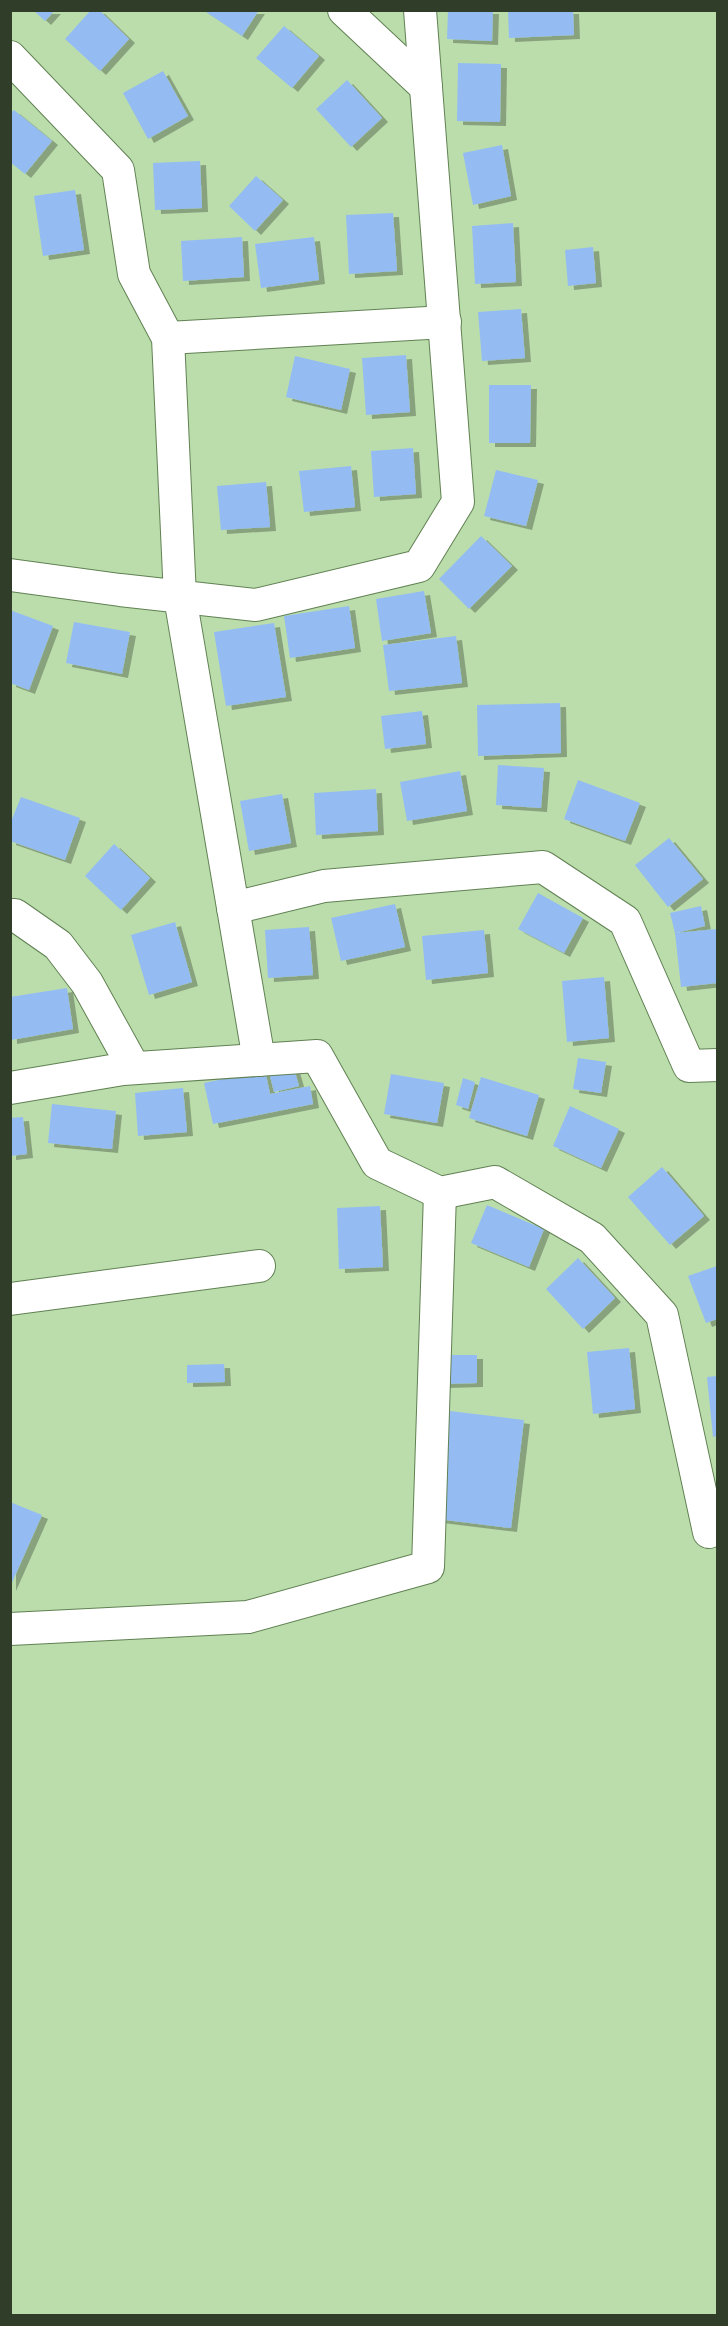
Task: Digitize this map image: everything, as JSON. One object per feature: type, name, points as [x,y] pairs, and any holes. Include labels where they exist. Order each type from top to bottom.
[{"type":"street","points":[[344,10],[426,87]]},
{"type":"street","points":[[10,575],[256,605],[419,566],[458,502],[420,10]]},
{"type":"street","points":[[10,57],[118,170],[134,274],[168,338],[180,597],[259,1060]]},
{"type":"street","points":[[168,338],[445,322]]},
{"type":"street","points":[[233,908],[324,886],[543,867],[625,921],[689,1066],[717,1065]]},
{"type":"street","points":[[10,915],[58,945],[87,983],[134,1068]]},
{"type":"street","points":[[10,1088],[134,1068],[317,1056],[377,1163],[440,1193],[495,1182],[592,1238],[662,1315],[709,1532]]},
{"type":"street","points":[[10,1629],[248,1617],[428,1567],[440,1193]]},
{"type":"street","points":[[10,1299],[259,1266]]},
{"type":"building","points":[[33,10],[55,10],[45,21]]},
{"type":"building","points":[[91,10],[99,10],[129,39],[100,71],[65,39]]},
{"type":"building","points":[[203,10],[259,10],[242,36]]},
{"type":"building","points":[[448,10],[493,10],[492,41],[447,39]]},
{"type":"building","points":[[508,10],[573,10],[574,35],[509,38]]},
{"type":"building","points":[[284,26],[319,56],[292,88],[256,58]]},
{"type":"building","points":[[458,63],[501,64],[500,122],[457,121]]},
{"type":"building","points":[[163,71],[188,116],[148,139],[123,93]]},
{"type":"building","points":[[347,80],[382,118],[351,147],[316,109]]},
{"type":"building","points":[[14,110],[52,141],[25,174],[10,162],[10,114]]},
{"type":"building","points":[[502,145],[511,196],[473,205],[463,153]]},
{"type":"building","points":[[200,161],[202,208],[155,210],[153,163]]},
{"type":"building","points":[[256,176],[283,200],[255,231],[229,206]]},
{"type":"building","points":[[75,190],[84,250],[43,256],[34,196]]},
{"type":"building","points":[[393,213],[397,271],[349,274],[346,215]]},
{"type":"building","points":[[513,223],[516,282],[475,284],[472,226]]},
{"type":"building","points":[[242,237],[244,277],[183,281],[181,241]]},
{"type":"building","points":[[314,237],[319,280],[261,288],[255,244]]},
{"type":"building","points":[[593,247],[596,283],[568,286],[565,250]]},
{"type":"building","points":[[521,309],[525,358],[482,361],[478,312]]},
{"type":"building","points":[[406,355],[410,412],[366,415],[362,358]]},
{"type":"building","points":[[295,356],[350,369],[341,410],[286,397]]},
{"type":"building","points":[[489,385],[531,385],[530,443],[489,443]]},
{"type":"building","points":[[413,448],[416,494],[374,497],[371,451]]},
{"type":"building","points":[[351,466],[355,507],[304,512],[299,471]]},
{"type":"building","points":[[496,470],[538,480],[526,526],[484,516]]},
{"type":"building","points":[[266,482],[270,527],[221,530],[217,486]]},
{"type":"building","points":[[481,536],[512,566],[469,609],[439,579]]},
{"type":"building","points":[[424,591],[431,633],[382,641],[376,599]]},
{"type":"building","points":[[349,606],[355,648],[290,658],[284,616]]},
{"type":"building","points":[[10,610],[53,626],[29,690],[10,683]]},
{"type":"building","points":[[74,622],[130,632],[122,674],[66,663]]},
{"type":"building","points":[[274,623],[286,697],[226,706],[214,632]]},
{"type":"building","points":[[456,636],[462,683],[389,691],[383,645]]},
{"type":"building","points":[[560,703],[561,753],[478,756],[477,705]]},
{"type":"building","points":[[422,711],[426,744],[385,749],[381,716]]},
{"type":"building","points":[[498,765],[544,768],[541,808],[496,805]]},
{"type":"building","points":[[460,771],[467,811],[407,821],[400,782]]},
{"type":"building","points":[[578,780],[640,803],[625,841],[564,819]]},
{"type":"building","points":[[376,789],[378,831],[316,835],[314,793]]},
{"type":"building","points":[[282,794],[291,843],[249,851],[240,801]]},
{"type":"building","points":[[21,797],[80,818],[65,860],[10,841],[10,824]]},
{"type":"building","points":[[669,838],[703,879],[668,907],[635,865]]},
{"type":"building","points":[[114,844],[150,878],[121,910],[85,876]]},
{"type":"building","points":[[538,893],[583,918],[564,953],[518,929]]},
{"type":"building","points":[[395,904],[405,947],[341,961],[331,918]]},
{"type":"building","points":[[701,906],[705,926],[676,933],[717,929],[717,983],[681,987],[675,933],[670,913]]},
{"type":"building","points":[[175,922],[192,982],[149,995],[131,935]]},
{"type":"building","points":[[309,927],[313,975],[268,978],[265,930]]},
{"type":"building","points":[[484,930],[488,973],[426,980],[422,936]]},
{"type":"building","points":[[604,977],[609,1038],[567,1042],[562,981]]},
{"type":"building","points":[[67,988],[73,1029],[11,1040],[10,997]]},
{"type":"building","points":[[578,1058],[606,1062],[601,1093],[573,1089]]},
{"type":"building","points":[[294,1069],[299,1086],[274,1092],[270,1076]]},
{"type":"building","points":[[265,1070],[270,1094],[310,1086],[313,1104],[213,1124],[204,1083]]},
{"type":"building","points":[[391,1074],[444,1083],[437,1123],[384,1114]]},
{"type":"building","points":[[481,1077],[539,1095],[527,1136],[469,1118]]},
{"type":"building","points":[[463,1078],[475,1082],[468,1109],[456,1105]]},
{"type":"building","points":[[183,1088],[187,1132],[138,1136],[135,1093]]},
{"type":"building","points":[[52,1104],[116,1111],[112,1149],[48,1143]]},
{"type":"building","points":[[570,1106],[619,1129],[601,1168],[553,1146]]},
{"type":"building","points":[[23,1117],[27,1154],[10,1156],[10,1118]]},
{"type":"building","points":[[662,1167],[704,1216],[670,1245],[628,1197]]},
{"type":"building","points":[[487,1205],[544,1229],[529,1267],[471,1243]]},
{"type":"building","points":[[380,1206],[383,1267],[339,1269],[337,1208]]},
{"type":"building","points":[[578,1258],[615,1298],[583,1329],[546,1289]]},
{"type":"building","points":[[717,1266],[717,1319],[706,1323],[688,1276]]},
{"type":"building","points":[[629,1348],[635,1409],[593,1414],[587,1352]]},
{"type":"building","points":[[442,1355],[477,1355],[477,1383],[442,1384]]},
{"type":"building","points":[[224,1364],[225,1382],[187,1383],[187,1365]]},
{"type":"building","points":[[717,1376],[717,1436],[713,1437],[707,1377]]},
{"type":"building","points":[[450,1411],[524,1420],[511,1528],[437,1519]]},
{"type":"building","points":[[10,1502],[42,1515],[10,1587]]}]
